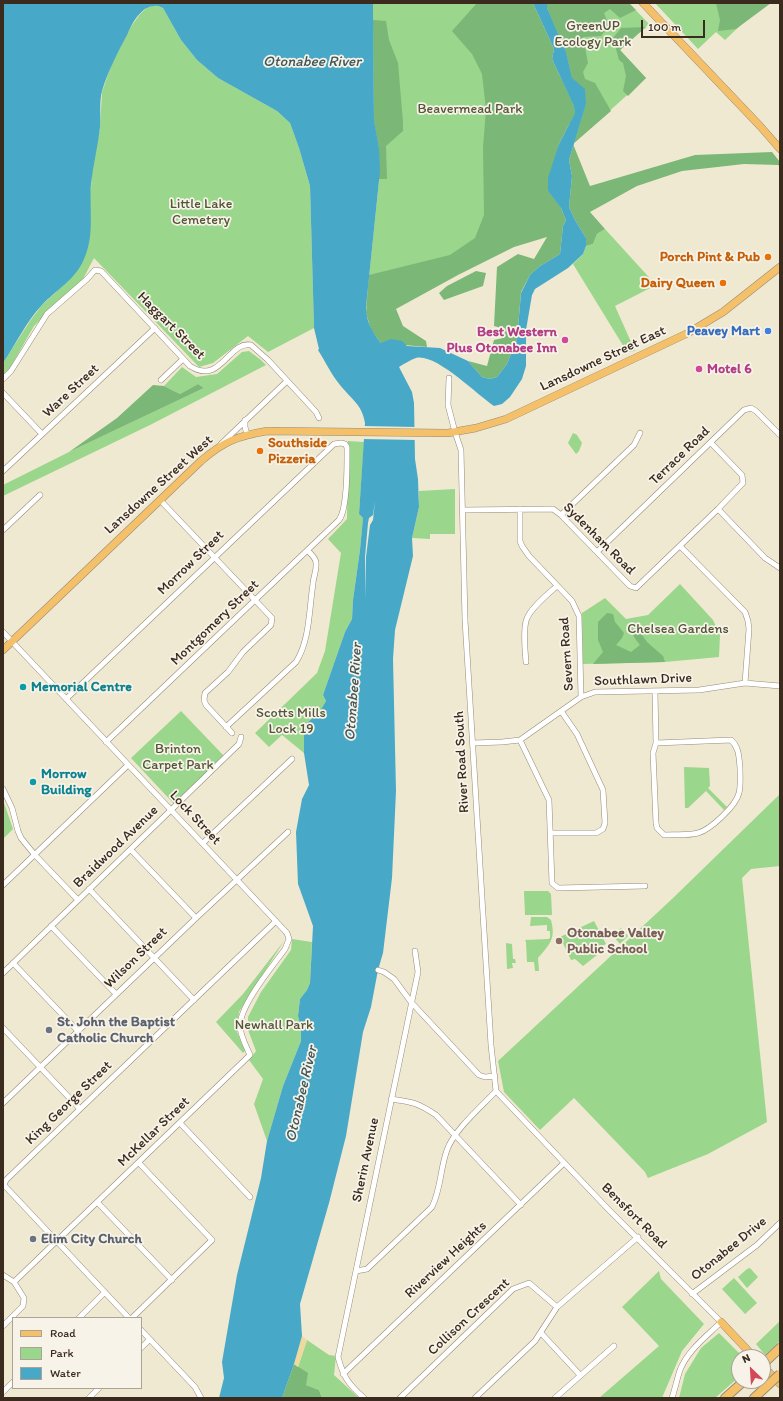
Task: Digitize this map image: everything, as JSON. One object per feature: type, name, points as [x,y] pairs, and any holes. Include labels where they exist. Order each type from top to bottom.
[{"type":"highway","points":[[771,1357],[780,1348]]},
{"type":"highway","points":[[754,1398],[780,1374]]},
{"type":"highway","points":[[725,1398],[735,1389]]},
{"type":"main road","points":[[643,3],[780,149]]},
{"type":"main road","name":"Lansdowne Street East","points":[[420,433],[455,432],[476,428],[506,419],[688,333],[723,312],[780,267]]},
{"type":"main road","name":"Lansdowne Street West","points":[[3,650],[201,461],[218,447],[233,439],[247,434],[268,431],[420,433]]},
{"type":"main road","name":"Bensfort Road","points":[[721,1322],[746,1349]]},
{"type":"main road","points":[[771,1371],[780,1384]]},
{"type":"street","name":"Haggart Street","points":[[3,379],[12,370],[47,314],[96,270],[101,271],[195,369],[206,371],[220,364],[242,345],[247,344],[256,348],[316,412],[319,418]]},
{"type":"street","name":"Ware Street","points":[[3,471],[155,328]]},
{"type":"street","points":[[161,380],[184,359]]},
{"type":"street","name":"River Road South","points":[[449,378],[448,405],[461,450],[465,620],[491,1045],[496,1091]]},
{"type":"street","points":[[218,447],[287,381]]},
{"type":"street","points":[[3,393],[42,434]]},
{"type":"street","name":"Terrace Road","points":[[598,551],[744,410],[751,408],[756,411],[780,436]]},
{"type":"street","points":[[245,420],[247,434]]},
{"type":"street","points":[[561,515],[634,445],[640,433]]},
{"type":"street","name":"Montgomery Street","points":[[106,742],[339,520],[342,516],[344,504],[347,447],[341,442],[334,444]]},
{"type":"street","name":"Sydenham Road","points":[[463,510],[553,509],[598,551],[630,586],[636,588],[743,483],[742,475],[711,443]]},
{"type":"street","name":"Morrow Street","points":[[66,699],[334,444]]},
{"type":"street","points":[[3,530],[40,495]]},
{"type":"street","points":[[160,500],[272,618],[272,625],[243,652],[228,672],[205,693],[204,700],[206,705],[232,733]]},
{"type":"street","name":"Severn Road","points":[[520,509],[520,541],[522,546],[529,556],[572,601],[579,616],[582,697]]},
{"type":"street","points":[[718,509],[765,558],[780,568]]},
{"type":"street","points":[[680,546],[745,612],[749,629],[745,683]]},
{"type":"street","points":[[226,727],[296,662],[300,655],[306,636],[313,582],[317,564],[315,558],[308,551]]},
{"type":"street","points":[[526,662],[526,620],[531,611],[557,586]]},
{"type":"street","name":"Lock Street","points":[[3,632],[287,933]]},
{"type":"street","name":"Southlawn Drive","points":[[473,743],[520,740],[582,697],[595,692],[699,690],[745,683],[780,686]]},
{"type":"street","points":[[655,691],[656,743],[653,753],[657,828],[664,835],[698,833],[708,828],[736,802],[739,793],[741,780],[736,744],[731,740],[656,743]]},
{"type":"street","points":[[551,833],[596,833],[603,828],[604,823],[603,790],[577,734],[561,711]]},
{"type":"street","name":"Braidwood Avenue","points":[[3,973],[241,743],[241,737]]},
{"type":"street","points":[[520,740],[549,800],[552,883],[558,888],[644,886]]},
{"type":"street","points":[[203,843],[292,759]]},
{"type":"street","points":[[3,885],[128,765]]},
{"type":"street","points":[[3,789],[12,808],[21,838],[34,854],[78,900]]},
{"type":"street","name":"Wilson Street","points":[[3,1103],[154,957],[288,832]]},
{"type":"street","points":[[131,850],[196,918]]},
{"type":"street","points":[[89,889],[194,1000]]},
{"type":"street","name":"King George Street","points":[[3,1185],[6,1180],[276,921]]},
{"type":"street","points":[[51,926],[116,994]]},
{"type":"street","name":"McKellar Street","points":[[14,1282],[98,1203],[250,1055],[240,1027],[242,1015],[248,1002],[289,940],[287,933]]},
{"type":"street","name":"Sherin Avenue","points":[[343,1374],[338,1357],[418,972],[415,951]]},
{"type":"street","points":[[14,963],[78,1030]]},
{"type":"street","points":[[378,970],[394,979],[411,1002],[479,1075],[485,1077],[495,1076]]},
{"type":"street","points":[[3,1028],[80,1109]]},
{"type":"street","points":[[356,1271],[367,1269],[432,1207],[437,1197],[447,1150],[454,1135],[496,1091]]},
{"type":"street","name":"Bensfort Road","points":[[496,1091],[564,1163],[721,1322]]},
{"type":"street","points":[[391,1099],[413,1102],[436,1115],[521,1205]]},
{"type":"street","points":[[180,1123],[250,1197]]},
{"type":"street","points":[[131,1317],[172,1280],[212,1240],[139,1163]]},
{"type":"street","name":"Riverview Heights","points":[[343,1374],[564,1163]]},
{"type":"street","points":[[3,1185],[129,1317]]},
{"type":"street","points":[[98,1203],[172,1280]]},
{"type":"street","name":"Otonabee Drive","points":[[692,1294],[757,1245],[780,1223]]},
{"type":"street","points":[[475,1398],[535,1341],[558,1307],[638,1237]]},
{"type":"street","points":[[3,1275],[14,1282],[24,1298],[23,1306],[3,1326]]},
{"type":"street","name":"Collison Crescent","points":[[400,1398],[513,1289],[528,1282],[558,1307]]},
{"type":"street","points":[[80,1317],[105,1292]]},
{"type":"street","points":[[672,1398],[680,1370],[685,1361],[695,1346],[721,1322]]},
{"type":"street","points":[[142,1331],[195,1387],[201,1397]]},
{"type":"street","points":[[540,1333],[580,1375]]},
{"type":"street","points":[[142,1347],[149,1340]]},
{"type":"street","points":[[555,1398],[614,1346]]},
{"type":"street","points":[[343,1374],[350,1385],[364,1398]]},
{"type":"street","points":[[3,1392],[12,1383]]},
{"type":"street","points":[[88,1398],[98,1389]]},
{"type":"green space","name":"Beavermead Park","points":[[373,3],[533,3],[561,208],[366,307],[380,171],[374,120]]},
{"type":"green space","points":[[477,3],[533,3],[554,49],[552,59],[574,106],[575,113],[559,144],[548,191],[561,208],[566,220],[563,226],[560,254],[540,266],[530,275],[521,292],[517,339],[507,364],[497,377],[490,379],[482,377],[468,361],[487,366],[494,340],[503,338],[505,329],[494,326],[497,267],[518,254],[534,259],[547,237],[514,247],[458,275],[396,309],[403,326],[426,341],[427,347],[381,343],[371,330],[366,313],[369,275],[450,255],[475,238],[484,215],[483,147],[486,110],[482,74],[472,54],[452,31]]},
{"type":"green space","name":"GreenUP Ecology Park","points":[[547,3],[629,3],[649,24],[620,50],[646,78],[573,144]]},
{"type":"green space","points":[[547,3],[629,3],[636,10],[620,18],[610,9],[604,13],[609,26],[601,36],[583,37],[588,63],[583,72],[585,79],[595,83],[611,111],[574,143],[586,104],[572,78],[566,52],[547,8]]},
{"type":"green space","points":[[655,3],[764,3],[725,40],[716,32],[698,49]]},
{"type":"green space","points":[[716,3],[771,3],[736,29],[718,31],[720,20]]},
{"type":"green space","name":"Little Lake Cemetery","points":[[155,5],[163,8],[181,40],[197,60],[218,78],[277,111],[290,123],[310,186],[314,328],[268,352],[248,336],[213,363],[199,367],[94,258],[83,279],[34,326],[10,368],[3,376],[3,363],[30,321],[42,305],[68,281],[91,189],[92,168],[100,128],[102,92],[111,66],[130,28],[140,14],[148,7]]},
{"type":"green space","points":[[373,20],[386,21],[389,40],[398,63],[403,131],[386,146],[387,179],[379,179],[379,148],[374,121]]},
{"type":"green space","points":[[646,27],[620,50],[646,78],[628,96],[623,91],[626,76],[623,63],[619,60],[613,38],[621,28]]},
{"type":"green space","points":[[573,145],[590,186],[695,155],[772,152],[780,162],[780,166],[744,164],[682,171],[637,186],[590,212],[605,229],[597,234],[593,244],[586,246],[586,238],[569,207],[572,176],[569,160]]},
{"type":"green space","points":[[605,229],[656,285],[615,306],[635,351],[627,352],[573,264],[583,254],[586,246],[593,244],[597,234]]},
{"type":"green space","points":[[476,271],[486,273],[483,286],[444,300],[439,293],[447,286]]},
{"type":"green space","points":[[249,351],[266,365],[150,425],[3,496],[3,485],[204,388],[198,384],[180,394],[164,386],[182,367],[196,377],[217,374],[242,352]]},
{"type":"green space","points":[[198,384],[204,388],[69,452],[117,418],[153,385],[164,386],[180,394]]},
{"type":"green space","points":[[573,433],[577,435],[582,443],[576,454],[568,443]]},
{"type":"green space","name":"Scotts Mills Lock 19","points":[[348,441],[364,442],[359,514],[363,518],[352,619],[345,632],[323,695],[326,701],[320,711],[306,724],[304,729],[304,753],[282,735],[269,747],[255,733],[317,673],[325,651],[341,553],[328,539],[347,519]]},
{"type":"green space","points":[[455,489],[455,534],[430,534],[430,539],[412,538],[419,507],[419,491]]},
{"type":"green space","name":"Chelsea Gardens","points":[[680,584],[713,620],[720,635],[719,657],[665,662],[583,664],[582,613],[605,598],[626,619],[648,615]]},
{"type":"green space","points":[[607,613],[613,614],[615,622],[624,633],[616,645],[631,652],[640,645],[630,630],[637,628],[647,642],[663,656],[665,662],[593,664],[603,652],[598,640],[598,622]]},
{"type":"green space","name":"Brinton Carpet Park","points":[[181,711],[224,756],[174,804],[131,758]]},
{"type":"green space","points":[[684,767],[709,768],[710,786],[708,788],[727,807],[724,810],[706,791],[688,808],[685,808]]},
{"type":"green space","points":[[780,794],[780,866],[751,869],[742,878],[767,1122],[708,1154],[648,1178],[645,1172],[574,1098],[540,1130],[504,1092],[498,1061],[672,899]]},
{"type":"green space","points":[[3,800],[13,829],[3,839]]},
{"type":"green space","points":[[524,891],[548,891],[551,894],[552,915],[525,915]]},
{"type":"green space","points":[[531,917],[547,917],[551,920],[553,932],[549,945],[538,958],[539,971],[535,971],[534,962],[527,962],[525,940],[548,939],[550,938],[550,931],[547,931],[547,925],[530,926]]},
{"type":"green space","points":[[594,921],[606,944],[594,950],[597,955],[583,966],[575,959],[571,960],[560,937]]},
{"type":"green space","points":[[621,928],[628,936],[620,944],[612,935]]},
{"type":"green space","name":"Newhall Park","points":[[292,939],[312,942],[310,983],[300,999],[298,1016],[301,1027],[301,1041],[283,1086],[267,1141],[254,1104],[263,1079],[249,1060],[256,1051],[248,1030],[248,1017],[261,992],[291,950]]},
{"type":"green space","points":[[284,941],[239,1012],[237,1032],[245,1051],[243,1053],[216,1022],[243,994]]},
{"type":"green space","points":[[506,943],[512,944],[513,959],[515,959],[516,963],[512,963],[513,968],[507,969]]},
{"type":"green space","points":[[750,1268],[758,1277],[747,1288],[738,1277]]},
{"type":"green space","points":[[659,1271],[661,1279],[704,1324],[682,1351],[662,1398],[599,1398],[659,1346],[622,1307]]},
{"type":"green space","points":[[734,1278],[757,1303],[745,1314],[722,1289]]},
{"type":"green space","points":[[780,1321],[780,1341],[771,1349],[760,1349],[756,1344]]},
{"type":"green space","points":[[719,1333],[735,1349],[731,1349],[731,1384],[715,1398],[679,1398],[685,1374],[701,1348]]},
{"type":"green space","points":[[307,1340],[329,1355],[336,1356],[334,1375],[359,1398],[322,1398],[319,1390],[306,1385],[298,1367]]},
{"type":"green space","points":[[294,1364],[308,1373],[306,1385],[319,1390],[322,1398],[282,1398]]},
{"type":"sand","points":[[302,1336],[307,1340],[298,1367],[294,1364]]},
{"type":"water","name":"Otonabee River","points":[[3,3],[373,3],[374,120],[379,148],[380,171],[366,307],[368,322],[381,343],[391,339],[402,341],[407,346],[440,348],[468,361],[482,377],[490,379],[497,377],[507,364],[517,339],[521,293],[530,275],[540,266],[560,254],[563,226],[566,220],[561,208],[548,191],[548,178],[559,144],[575,113],[574,106],[552,59],[554,49],[533,3],[547,3],[547,8],[566,52],[572,78],[585,89],[586,104],[569,160],[572,176],[569,207],[586,238],[586,246],[583,254],[568,268],[535,289],[532,295],[526,330],[526,366],[522,379],[510,397],[502,404],[494,406],[445,368],[424,358],[416,358],[399,367],[412,392],[414,403],[415,459],[418,479],[419,507],[412,538],[413,556],[395,630],[393,659],[396,791],[392,878],[383,953],[371,1007],[363,1032],[346,1136],[329,1203],[300,1304],[302,1336],[282,1398],[219,1398],[224,1378],[222,1362],[237,1275],[261,1178],[267,1141],[283,1086],[301,1041],[301,1027],[298,1016],[300,999],[310,983],[313,926],[298,884],[296,832],[302,799],[309,785],[304,753],[304,729],[306,724],[320,711],[326,701],[323,695],[345,632],[352,619],[363,518],[359,514],[365,423],[364,416],[359,406],[337,381],[318,350],[314,328],[310,186],[290,123],[277,111],[218,78],[197,60],[181,40],[163,8],[156,6],[145,9],[135,20],[107,76],[102,91],[100,127],[91,184],[91,231],[84,259],[76,273],[36,312],[3,363]],"holes":[[[375,501],[373,520],[370,525],[366,557],[365,599],[365,557],[368,523],[369,518],[373,515]]]},
{"type":"pier","points":[[363,426],[416,427],[417,440],[362,439]]},
{"type":"place","name":"Porch Pint & Pub","points":[[768,257]]},
{"type":"place","name":"Dairy Queen","points":[[723,283]]},
{"type":"place","name":"Peavey Mart","points":[[768,331]]},
{"type":"place","name":"Best Western Plus Otonabee Inn","points":[[565,340]]},
{"type":"place","name":"Motel 6","points":[[699,369]]},
{"type":"place","name":"Southside Pizzeria","points":[[260,451]]},
{"type":"place","name":"Memorial Centre","points":[[23,687]]},
{"type":"place","name":"Morrow Building","points":[[33,782]]},
{"type":"place","name":"Otonabee Valley Public School","points":[[559,941]]},
{"type":"place","name":"St. John the Baptist Catholic Church","points":[[49,1030]]},
{"type":"place","name":"Elim City Church","points":[[33,1239]]}]
